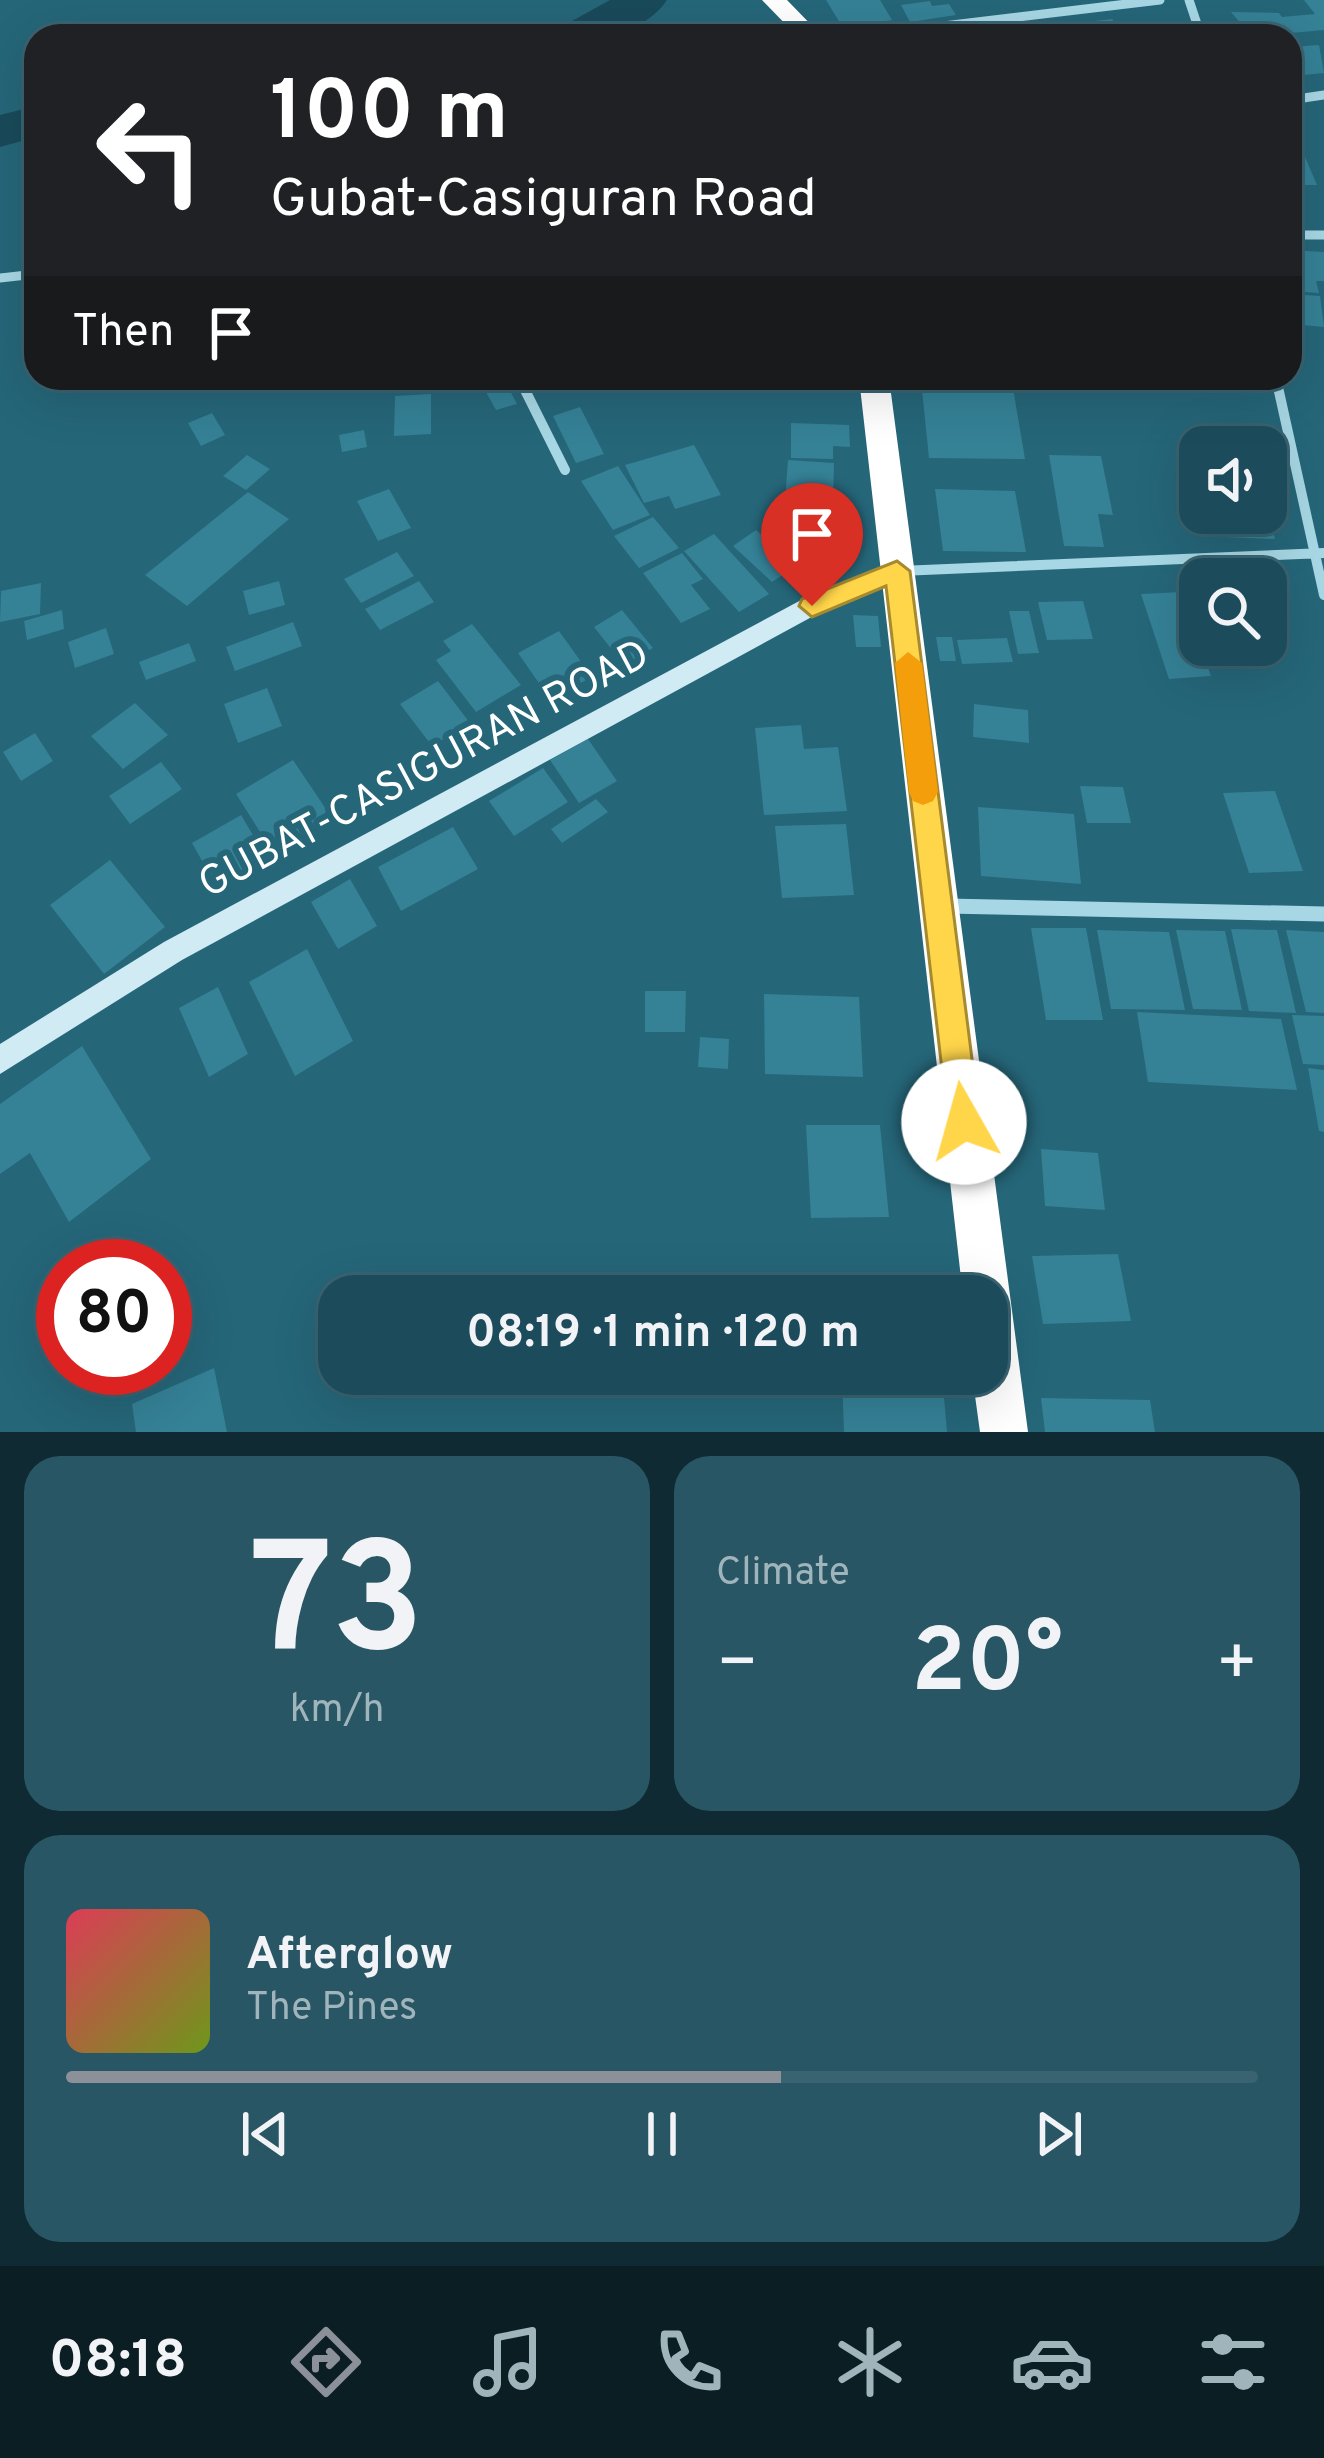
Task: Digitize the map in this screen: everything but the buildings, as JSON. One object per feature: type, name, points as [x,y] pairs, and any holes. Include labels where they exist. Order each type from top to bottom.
[{"type":"highway","points":[[875,390],[983,1275]]},
{"type":"highway","points":[[999,1395],[1004,1432]]},
{"type":"main road","name":"GUBAT-CASIGURAN ROAD","points":[[0,1060],[173,951],[812,606],[897,571]]},
{"type":"street","points":[[960,24],[1160,0]]},
{"type":"street","points":[[526,390],[565,470]]},
{"type":"street","points":[[1279,390],[1324,595]]},
{"type":"street","points":[[897,571],[1318,554]]},
{"type":"street","points":[[937,905],[1324,914]]},
{"type":"waterway","points":[[601,24],[644,0]]},
{"type":"waterway","points":[[0,131],[24,124]]},
{"type":"slow traffic","points":[[908,663],[923,792]]},
{"type":"route","points":[[812,606],[897,571],[964,1122]]}]
